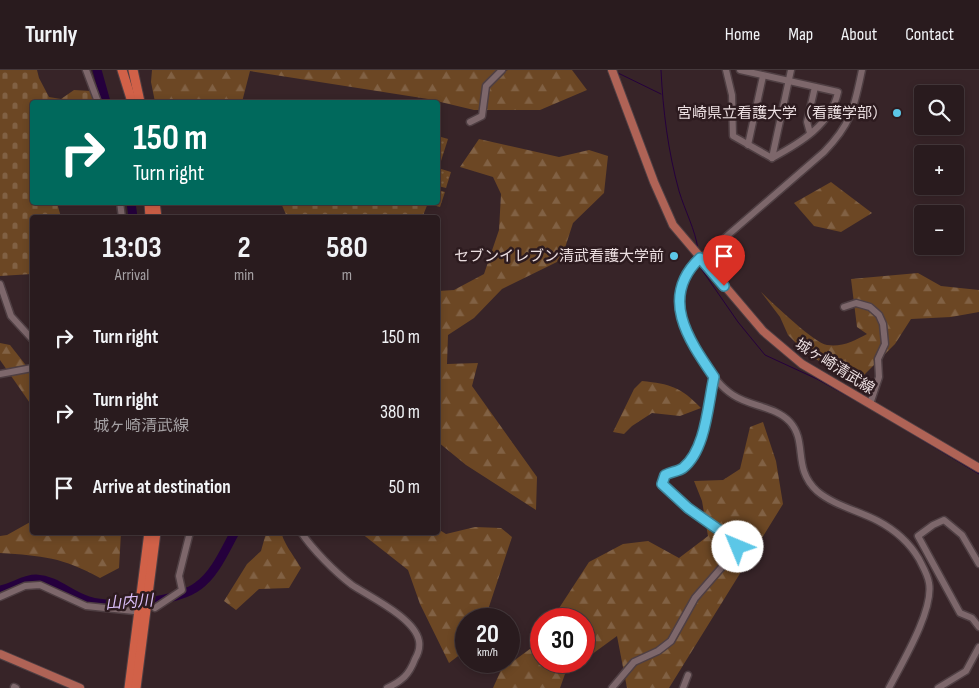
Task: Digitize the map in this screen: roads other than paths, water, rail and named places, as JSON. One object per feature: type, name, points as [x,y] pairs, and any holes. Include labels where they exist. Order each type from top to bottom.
[{"type":"highway","points":[[122,70],[131,100]]},
{"type":"highway","points":[[126,70],[132,100]]},
{"type":"highway","points":[[133,70],[140,100]]},
{"type":"highway","points":[[139,70],[145,100]]},
{"type":"highway","points":[[127,688],[131,672],[149,535]]},
{"type":"highway","points":[[136,688],[156,535]]},
{"type":"main road","name":"城ヶ崎清武線","points":[[612,72],[673,225],[780,348],[802,364],[979,468]]},
{"type":"main road","points":[[0,654],[80,688]]},
{"type":"street","points":[[86,70],[97,100]]},
{"type":"street","points":[[470,122],[482,116],[486,86],[502,70]]},
{"type":"street","points":[[728,70],[732,94],[733,136],[772,158]]},
{"type":"street","points":[[740,70],[838,92],[836,104],[825,121],[772,158]]},
{"type":"street","points":[[772,158],[791,70]]},
{"type":"street","points":[[862,70],[850,118],[842,133],[824,152],[699,256],[682,281],[680,310],[688,335],[714,377],[733,395],[781,414],[794,428],[799,442],[802,467],[813,487],[825,496],[876,519],[895,531],[911,547],[920,561],[929,583],[928,607],[889,688]]},
{"type":"street","points":[[748,145],[763,76]]},
{"type":"street","points":[[810,133],[807,122],[815,87]]},
{"type":"street","points":[[0,284],[11,316],[30,337]]},
{"type":"street","points":[[844,307],[856,303],[870,307],[877,311],[883,324],[885,344],[878,359],[879,377],[870,404]]},
{"type":"street","points":[[0,374],[30,368]]},
{"type":"street","points":[[612,688],[634,662],[658,651],[671,641],[695,598],[735,552],[739,544],[688,508],[662,484],[665,475],[683,468],[699,444],[704,432],[714,377]]},
{"type":"street","points":[[979,564],[962,536],[944,520],[933,525],[918,536],[960,614],[972,618],[979,627]]},
{"type":"street","points":[[155,608],[182,590],[179,576],[189,535]]},
{"type":"street","points":[[304,535],[334,570],[352,585],[386,606],[416,632],[420,645],[409,672],[405,679],[387,688]]},
{"type":"street","points":[[0,597],[26,586],[40,585],[86,606],[134,611]]},
{"type":"street","points":[[938,688],[966,671],[979,647]]},
{"type":"street","points":[[682,688],[688,675]]},
{"type":"waterway","name":"山内川","points":[[97,70],[105,100]]},
{"type":"waterway","points":[[661,70],[665,116],[672,161],[679,191],[695,234],[698,249]]},
{"type":"waterway","points":[[618,73],[661,94]]},
{"type":"waterway","name":"山内川","points":[[131,205],[133,215]]},
{"type":"waterway","points":[[701,263],[702,270],[738,322],[765,355],[817,379],[979,474]]},
{"type":"waterway","name":"山内川","points":[[0,590],[27,580],[36,579],[57,585],[82,599],[100,603],[129,604],[176,596],[198,586],[210,575],[233,535]]},
{"type":"place","name":"宮崎県立看護大学（看護学部）","points":[[897,113]]},
{"type":"place","name":"セブンイレブン清武看護大学前","points":[[674,256]]}]
